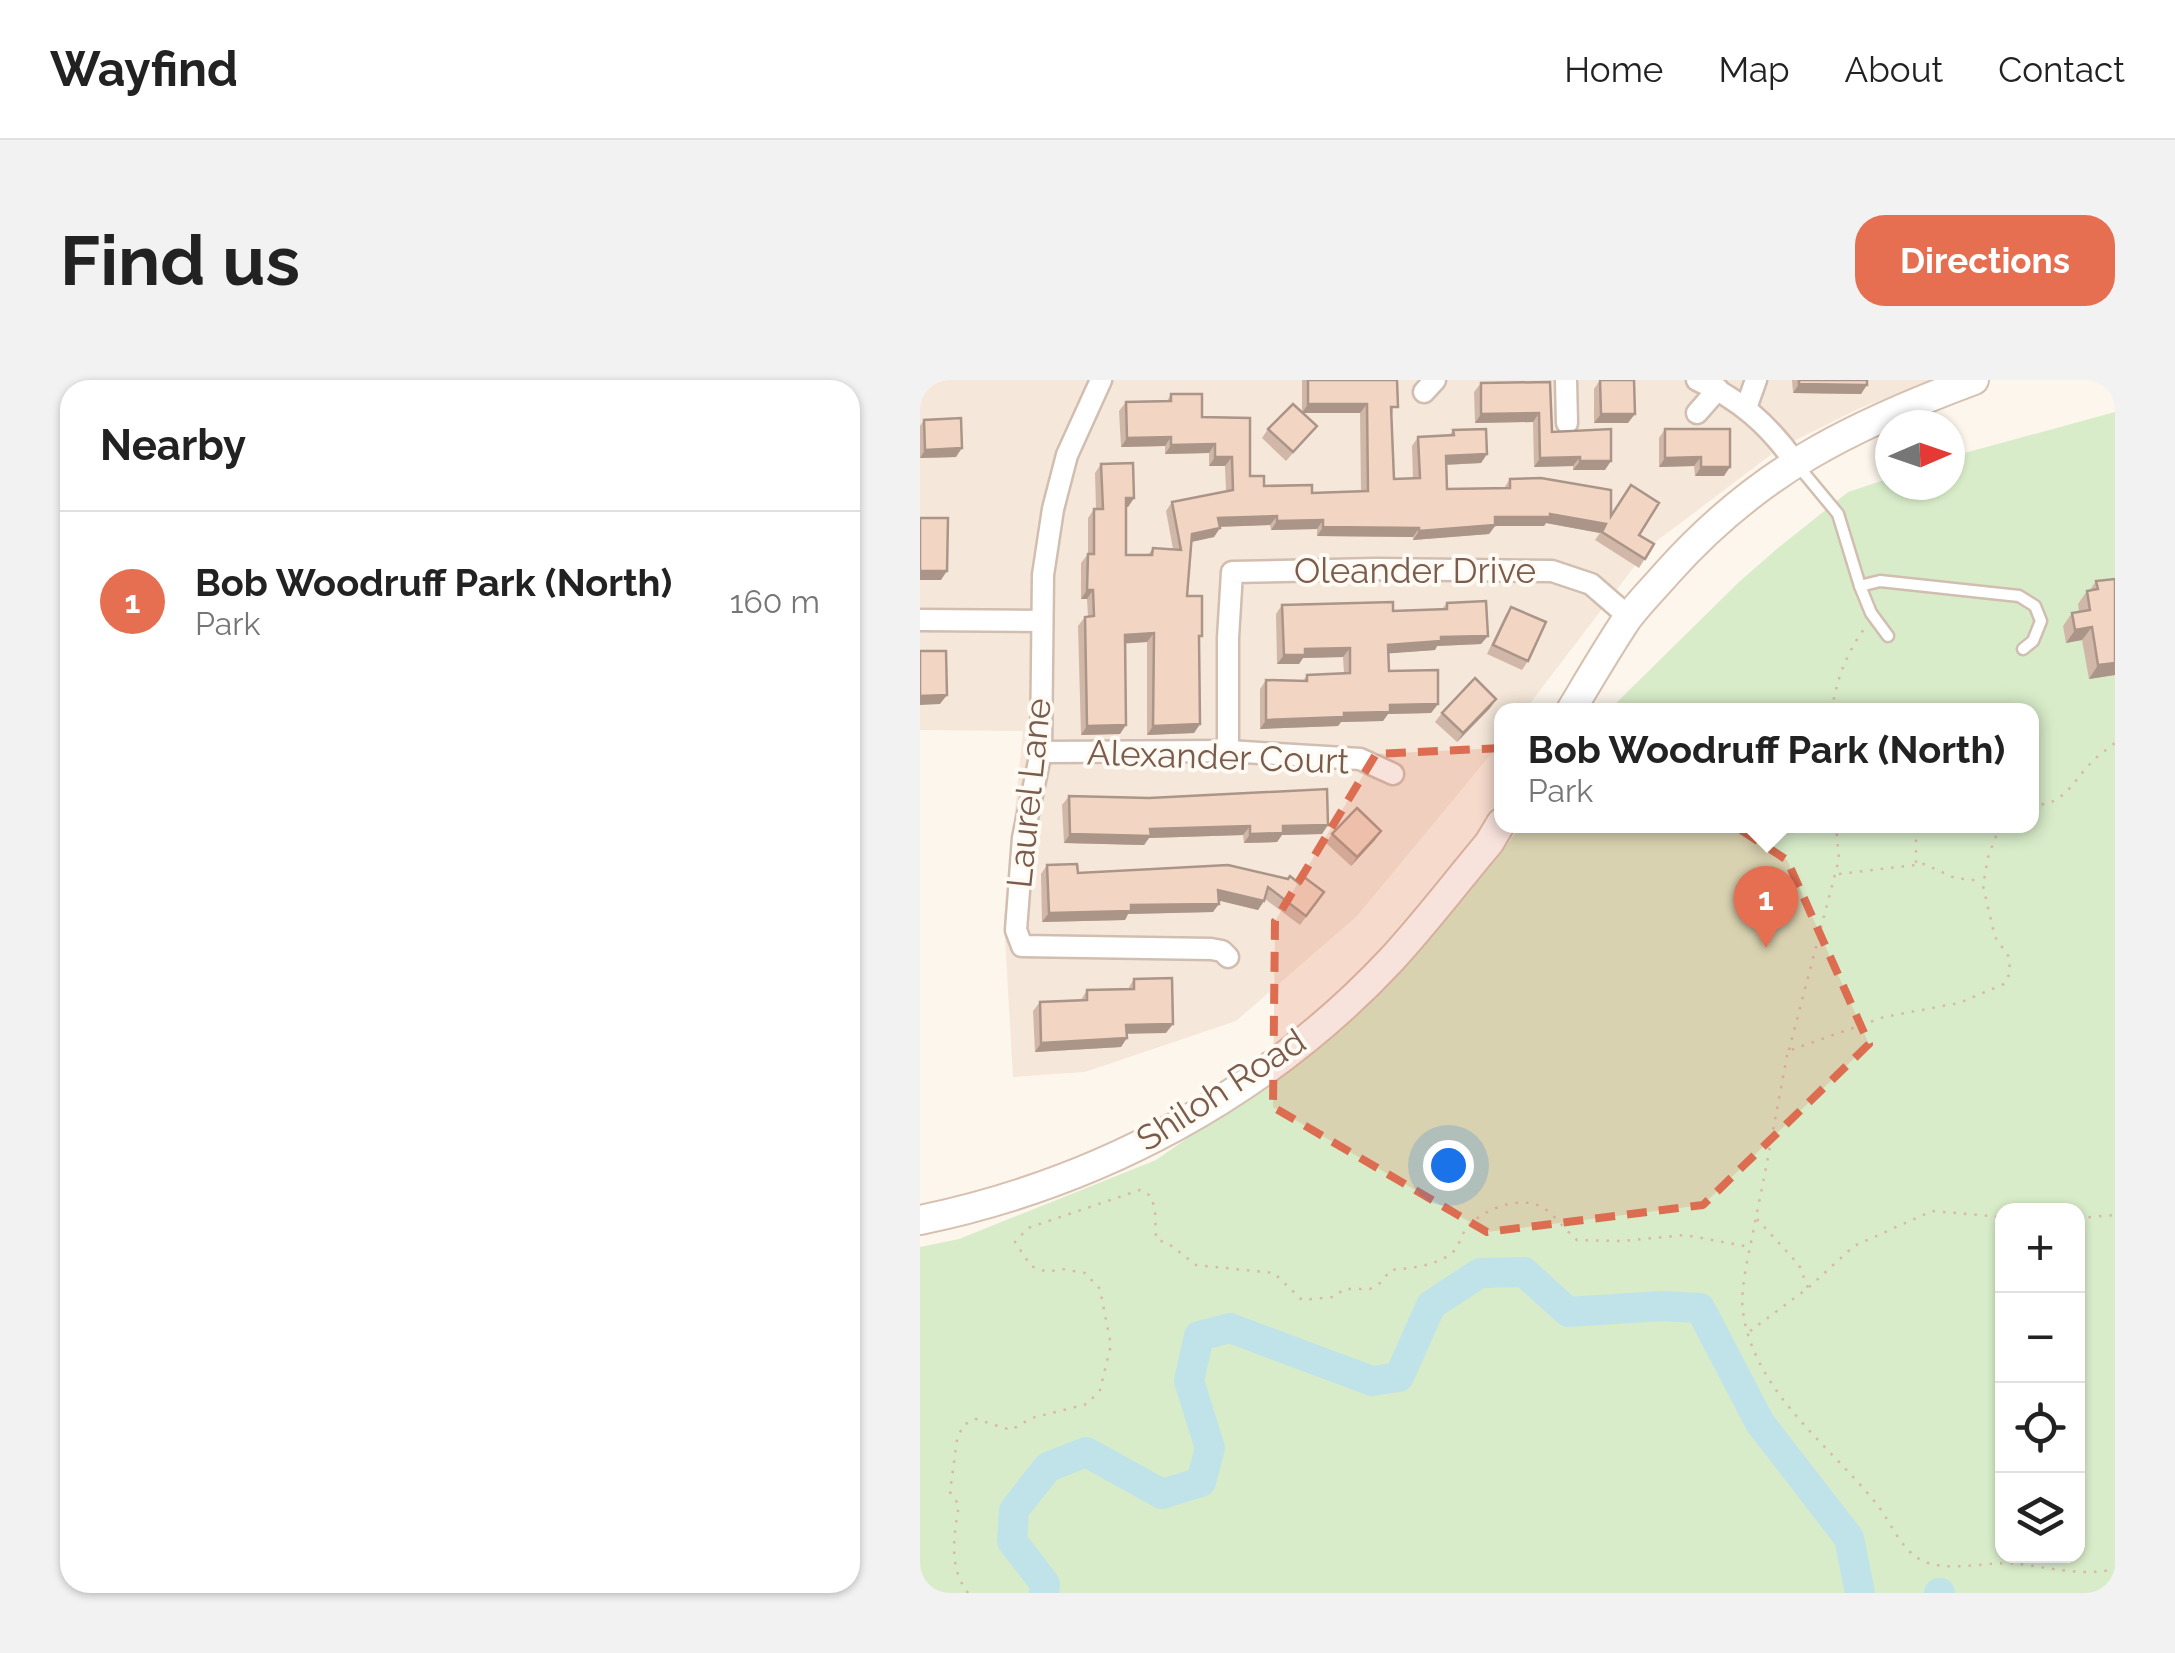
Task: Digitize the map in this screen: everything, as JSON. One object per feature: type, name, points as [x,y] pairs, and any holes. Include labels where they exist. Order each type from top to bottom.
[{"type":"main road","points":[[1575,703],[1629,617],[1712,526],[1752,491],[1833,439],[1887,412],[1974,380]]},
{"type":"main road","name":"Shiloh Road","points":[[920,1220],[1010,1197],[1082,1172],[1189,1120],[1261,1074],[1336,1013],[1392,960],[1495,833]]},
{"type":"street","name":"Laurel Lane","points":[[1101,380],[1067,455],[1053,508],[1043,575],[1041,752],[1023,838],[1016,930],[1022,946],[1212,949],[1228,957]]},
{"type":"street","points":[[1566,380],[1567,423]]},
{"type":"street","points":[[1697,380],[1746,408],[1771,430],[1796,462]]},
{"type":"street","points":[[1746,408],[1756,380]]},
{"type":"street","points":[[1697,413],[1718,390]]},
{"type":"street","name":"Oleander Drive","points":[[1228,751],[1232,572],[1552,571],[1591,584],[1629,617]]},
{"type":"street","points":[[920,620],[1041,621]]},
{"type":"street","name":"Alexander Court","points":[[1041,752],[1228,751],[1360,759],[1393,774]]},
{"type":"lane","points":[[1796,462],[1838,514],[1860,586],[1888,636]]},
{"type":"lane","points":[[1860,586],[1880,581],[2019,596],[2035,606],[2041,620],[2033,642],[2023,649]]},
{"type":"path","points":[[1833,703],[1836,684],[1854,643],[1874,617]]},
{"type":"path","points":[[2039,805],[2065,797],[2090,763],[2115,744]]},
{"type":"path","points":[[1837,833],[1840,859],[1788,1051],[1750,1247],[1742,1310],[1749,1332],[1770,1382],[1810,1433],[1883,1512],[1904,1549],[1926,1562],[2018,1564],[2093,1574],[2115,1568]]},
{"type":"path","points":[[1916,833],[1916,865]]},
{"type":"path","points":[[1788,1051],[1884,1017],[1985,994],[2004,984],[2010,973],[2009,957],[1995,938],[1983,882],[1997,833]]},
{"type":"path","points":[[1835,875],[1916,865],[1935,867],[1955,878],[1983,882]]},
{"type":"path","points":[[968,1593],[957,1573],[953,1546],[959,1504],[950,1492],[957,1440],[963,1426],[976,1419],[1011,1430],[1032,1418],[1087,1404],[1100,1390],[1110,1344],[1100,1290],[1085,1273],[1062,1269],[1046,1272],[1031,1266],[1015,1242],[1028,1228],[1140,1190],[1151,1196],[1156,1240],[1169,1244],[1196,1265],[1274,1273],[1302,1300],[1334,1297],[1344,1289],[1370,1289],[1391,1270],[1443,1259],[1456,1250],[1467,1227],[1496,1208],[1516,1202],[1542,1208],[1577,1240],[1622,1241],[1685,1235],[1750,1247]]},
{"type":"path","points":[[1749,1332],[1808,1288],[1854,1246],[1932,1212],[1995,1216]]},
{"type":"path","points":[[2085,1217],[2115,1214]]},
{"type":"path","points":[[1756,1218],[1799,1265],[1808,1288]]},
{"type":"highlighted area","points":[[1607,743],[1787,860],[1869,1044],[1703,1205],[1487,1232],[1273,1107],[1275,921],[1376,754]]},
{"type":"shaded area","points":[[920,380],[1933,380],[1858,409],[1780,448],[1650,546],[1530,703],[1494,703],[1494,750],[1357,916],[1236,1021],[1085,1072],[1013,1077],[1004,920],[1023,731],[920,730]]},
{"type":"green space","points":[[2115,412],[2115,1593],[920,1593],[920,1247],[959,1239],[1156,1160],[1340,1031],[1516,833],[2039,833],[2039,703],[1616,703],[1739,582],[1848,492],[1875,483],[1875,500],[1965,500],[1965,453]]},
{"type":"building","points":[[1308,380],[1397,380],[1398,407],[1391,407],[1394,479],[1420,478],[1418,437],[1486,429],[1487,454],[1446,456],[1447,489],[1510,488],[1510,479],[1541,478],[1611,490],[1611,516],[1631,485],[1659,503],[1639,535],[1654,544],[1645,559],[1602,532],[1606,524],[1550,514],[1495,517],[1495,525],[1419,531],[1323,527],[1323,520],[1277,521],[1277,516],[1218,518],[1220,528],[1192,534],[1187,596],[1202,596],[1200,724],[1153,726],[1154,633],[1125,635],[1126,725],[1087,726],[1085,617],[1094,616],[1093,590],[1087,590],[1088,554],[1094,554],[1094,509],[1103,509],[1101,464],[1133,463],[1134,498],[1126,498],[1126,555],[1152,555],[1153,548],[1181,550],[1172,502],[1233,490],[1232,457],[1215,457],[1215,444],[1171,445],[1171,437],[1127,438],[1126,402],[1171,401],[1171,394],[1202,394],[1202,417],[1250,418],[1250,476],[1264,476],[1264,486],[1312,485],[1312,493],[1368,491],[1367,404],[1308,404]]},
{"type":"building","points":[[1600,380],[1634,380],[1635,414],[1601,414]]},
{"type":"building","points":[[1799,380],[1867,380],[1867,385],[1799,384]]},
{"type":"building","points":[[1550,382],[1552,432],[1611,429],[1611,461],[1540,458],[1539,413],[1481,414],[1481,383]]},
{"type":"building","points":[[1293,404],[1317,426],[1293,452],[1268,429]]},
{"type":"building","points":[[961,418],[962,448],[925,450],[924,420]]},
{"type":"building","points":[[1665,429],[1730,429],[1730,467],[1701,467],[1701,457],[1665,458]]},
{"type":"building","points":[[920,518],[948,518],[947,571],[920,571]]},
{"type":"building","points":[[2115,579],[2115,663],[2098,665],[2092,627],[2075,630],[2072,613],[2090,610],[2087,591],[2098,589],[2096,581]]},
{"type":"building","points":[[1486,601],[1488,636],[1441,637],[1441,641],[1388,645],[1389,671],[1438,670],[1438,704],[1390,705],[1390,712],[1344,713],[1344,717],[1266,720],[1266,680],[1307,681],[1307,675],[1350,673],[1350,648],[1305,649],[1305,655],[1284,655],[1282,605],[1393,602],[1393,611],[1447,609],[1447,603]]},
{"type":"building","points":[[1511,607],[1546,622],[1528,661],[1493,645]]},
{"type":"building","points":[[920,651],[946,651],[947,695],[920,696]]},
{"type":"building","points":[[1475,678],[1496,699],[1463,733],[1442,713]]},
{"type":"building","points":[[1327,789],[1328,825],[1283,826],[1283,833],[1250,834],[1250,826],[1150,829],[1151,836],[1070,834],[1069,796],[1149,798]]},
{"type":"building","points":[[1357,808],[1381,831],[1357,857],[1332,834]]},
{"type":"building","points":[[1077,864],[1078,873],[1228,865],[1288,879],[1290,876],[1300,884],[1304,877],[1324,892],[1306,916],[1268,887],[1264,901],[1218,890],[1219,904],[1131,905],[1131,911],[1049,913],[1047,865]]},
{"type":"building","points":[[1172,978],[1173,1024],[1126,1025],[1127,1038],[1041,1043],[1040,1002],[1087,1000],[1087,990],[1134,989],[1134,979]]},
{"type":"waterway","points":[[1044,1593],[1045,1584],[1012,1541],[1014,1510],[1048,1467],[1086,1452],[1162,1494],[1201,1482],[1210,1448],[1189,1381],[1199,1336],[1230,1328],[1372,1381],[1399,1377],[1431,1305],[1480,1273],[1524,1272],[1568,1312],[1662,1306],[1700,1308],[1760,1423],[1849,1538],[1860,1593]]},
{"type":"place","name":"Bob Woodruff Park (North)","points":[[1766,948]]}]
